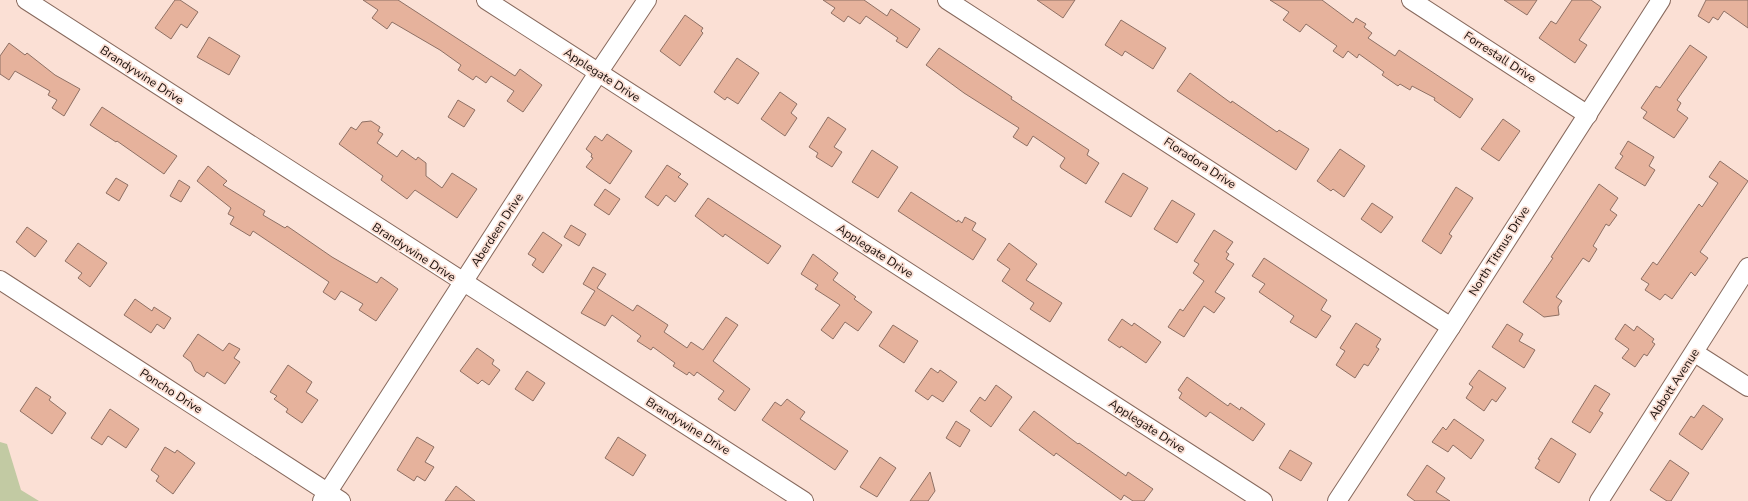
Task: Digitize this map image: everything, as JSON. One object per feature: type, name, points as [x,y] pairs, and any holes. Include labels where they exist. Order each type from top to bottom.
[{"type":"street","name":"Brandywine Drive","points":[[26,0],[804,501]]},
{"type":"street","name":"Applegate Drive","points":[[486,0],[1263,501]]},
{"type":"street","name":"Aberdeen Drive","points":[[331,498],[464,283],[598,73],[647,0]]},
{"type":"street","name":"Floradora Drive","points":[[947,0],[1451,327]]},
{"type":"street","name":"Forrestall Drive","points":[[1411,0],[1588,115]]},
{"type":"street","name":"North Titmus Drive","points":[[1337,501],[1451,327],[1661,0]]},
{"type":"street","name":"Abbott Avenue","points":[[1599,501],[1695,353],[1748,267]]},
{"type":"street","name":"Poncho Drive","points":[[0,280],[331,498]]},
{"type":"street","points":[[1695,353],[1748,387]]},
{"type":"green space","points":[[0,442],[7,444],[21,490],[39,501],[0,501]]},
{"type":"building","points":[[175,0],[180,0],[198,12],[187,28],[181,24],[171,39],[155,28]]},
{"type":"building","points":[[363,0],[398,0],[515,76],[520,69],[542,85],[523,112],[507,101],[514,91],[491,76],[486,83],[476,76],[473,80],[458,70],[461,65],[440,50],[392,22],[387,29],[372,18],[378,10]]},
{"type":"building","points":[[823,0],[864,0],[887,16],[891,9],[920,29],[907,48],[896,41],[898,38],[866,16],[860,24],[848,16],[844,22],[831,13],[835,8]]},
{"type":"building","points":[[1037,0],[1075,0],[1063,18]]},
{"type":"building","points":[[1270,0],[1322,0],[1353,23],[1356,18],[1366,24],[1364,27],[1372,33],[1368,38],[1395,56],[1399,50],[1473,99],[1460,118],[1434,100],[1435,98],[1412,86],[1410,90],[1400,84],[1398,86],[1382,75],[1384,72],[1359,54],[1357,58],[1348,51],[1343,58],[1333,51],[1337,46],[1306,24],[1300,32],[1283,20],[1289,12]]},
{"type":"building","points":[[1504,0],[1537,0],[1527,15]]},
{"type":"building","points":[[1572,0],[1591,0],[1601,7],[1579,40],[1587,45],[1575,63],[1539,38],[1551,21],[1556,24]]},
{"type":"building","points":[[1706,0],[1748,0],[1748,28],[1724,11],[1718,20],[1713,17],[1709,23],[1698,16]]},
{"type":"building","points":[[685,15],[703,28],[701,31],[703,33],[680,66],[660,51]]},
{"type":"building","points":[[1121,20],[1166,48],[1153,69],[1125,51],[1122,56],[1105,45]]},
{"type":"building","points":[[209,37],[240,56],[229,75],[197,57]]},
{"type":"building","points":[[9,43],[25,55],[27,53],[55,75],[80,89],[64,116],[52,108],[57,100],[48,95],[50,91],[15,71],[9,80],[0,74],[0,56]]},
{"type":"building","points":[[1690,45],[1707,57],[1677,100],[1681,103],[1677,110],[1688,118],[1674,138],[1643,118],[1647,112],[1641,108],[1656,86],[1660,88]]},
{"type":"building","points":[[939,48],[1012,97],[1011,99],[1089,150],[1087,155],[1099,163],[1086,184],[1061,168],[1060,166],[1065,158],[1033,136],[1027,146],[1013,137],[1019,128],[964,93],[926,65]]},
{"type":"building","points":[[737,58],[759,73],[738,104],[727,97],[725,100],[714,92]]},
{"type":"building","points":[[1190,73],[1231,103],[1232,101],[1277,132],[1279,130],[1309,149],[1296,170],[1177,91]]},
{"type":"building","points":[[780,92],[797,104],[791,113],[797,118],[785,136],[761,119]]},
{"type":"building","points":[[458,100],[475,110],[464,127],[448,117]]},
{"type":"building","points":[[102,107],[177,156],[164,174],[117,141],[116,142],[90,125]]},
{"type":"building","points":[[828,117],[846,129],[834,147],[842,152],[832,167],[816,157],[818,153],[809,147]]},
{"type":"building","points":[[1503,119],[1520,131],[1499,161],[1481,149]]},
{"type":"building","points":[[371,121],[380,127],[378,131],[383,134],[377,143],[397,157],[402,150],[416,160],[418,157],[426,163],[426,176],[442,188],[452,173],[477,189],[457,218],[415,190],[407,199],[381,180],[383,176],[339,144],[351,127],[356,130],[362,122]]},
{"type":"building","points":[[607,134],[632,151],[610,184],[586,167],[593,158],[591,157],[592,154],[586,149],[595,136],[602,141]]},
{"type":"building","points":[[1628,141],[1654,157],[1649,166],[1655,170],[1645,186],[1615,168],[1623,156],[1620,154]]},
{"type":"building","points":[[1340,149],[1365,166],[1344,197],[1333,189],[1331,191],[1317,181]]},
{"type":"building","points":[[872,150],[898,167],[878,198],[852,182]]},
{"type":"building","points":[[1720,161],[1748,181],[1700,252],[1708,258],[1695,276],[1691,272],[1672,299],[1665,294],[1660,300],[1645,290],[1649,284],[1641,279],[1653,262],[1657,265],[1699,204],[1702,207],[1718,183],[1709,177]]},
{"type":"building","points":[[667,165],[681,174],[678,177],[688,184],[675,202],[666,195],[658,206],[645,197]]},
{"type":"building","points":[[208,166],[227,181],[223,185],[265,211],[263,215],[285,228],[287,226],[332,257],[377,283],[381,277],[398,289],[376,321],[359,310],[363,304],[341,291],[335,300],[323,292],[329,282],[253,231],[250,236],[230,224],[234,217],[228,214],[231,208],[197,181]]},
{"type":"building","points":[[1123,173],[1148,188],[1131,217],[1105,202]]},
{"type":"building","points":[[116,178],[128,185],[119,201],[106,193]]},
{"type":"building","points":[[179,180],[190,187],[181,202],[170,196]]},
{"type":"building","points":[[1599,184],[1618,198],[1610,210],[1617,215],[1609,226],[1606,224],[1593,246],[1597,249],[1589,262],[1583,258],[1556,297],[1562,301],[1558,307],[1559,315],[1544,317],[1523,302],[1553,258],[1551,257]]},
{"type":"building","points":[[1456,187],[1473,198],[1449,234],[1452,236],[1441,254],[1422,241]]},
{"type":"building","points":[[605,189],[620,199],[609,215],[594,205]]},
{"type":"building","points":[[911,192],[957,222],[958,220],[962,223],[965,217],[976,223],[972,230],[986,239],[973,260],[898,211]]},
{"type":"building","points":[[708,198],[781,246],[768,264],[725,234],[723,237],[695,216]]},
{"type":"building","points":[[1172,200],[1195,214],[1177,243],[1154,229]]},
{"type":"building","points":[[1372,203],[1393,217],[1381,233],[1361,219]]},
{"type":"building","points":[[571,225],[586,234],[579,246],[564,237]]},
{"type":"building","points":[[27,227],[47,241],[35,257],[16,242]]},
{"type":"building","points":[[1214,230],[1233,242],[1226,252],[1229,254],[1226,259],[1234,264],[1215,292],[1225,298],[1214,313],[1204,306],[1184,337],[1168,327],[1180,309],[1183,311],[1204,281],[1193,273],[1199,264],[1194,261]]},
{"type":"building","points":[[543,232],[562,245],[543,273],[532,265],[536,259],[528,254]]},
{"type":"building","points":[[78,243],[107,263],[90,287],[78,278],[82,273],[65,261]]},
{"type":"building","points":[[1009,243],[1037,264],[1026,280],[1062,303],[1050,322],[1030,309],[1034,303],[1002,281],[1010,269],[997,260]]},
{"type":"building","points":[[813,254],[838,273],[833,280],[856,297],[854,299],[872,312],[858,331],[845,322],[833,339],[821,330],[840,305],[815,289],[818,285],[801,274]]},
{"type":"building","points":[[1264,258],[1327,300],[1321,310],[1331,316],[1316,338],[1290,322],[1294,316],[1259,292],[1265,284],[1252,276]]},
{"type":"building","points":[[593,267],[606,274],[597,288],[633,311],[637,305],[668,325],[664,332],[687,348],[691,342],[703,350],[726,317],[738,325],[713,361],[750,389],[735,411],[718,399],[724,391],[697,372],[694,376],[689,372],[687,375],[673,366],[675,363],[653,347],[651,350],[637,341],[641,336],[612,315],[605,326],[581,313],[595,291],[583,284]]},
{"type":"building","points":[[135,299],[152,311],[154,307],[171,318],[164,329],[157,324],[151,333],[124,315]]},
{"type":"building","points":[[1122,319],[1132,326],[1134,323],[1161,342],[1146,363],[1121,346],[1120,348],[1108,340]]},
{"type":"building","points":[[1356,323],[1381,339],[1376,347],[1379,349],[1368,366],[1364,364],[1355,378],[1336,365],[1345,351],[1340,348]]},
{"type":"building","points":[[1507,324],[1523,334],[1519,341],[1535,350],[1524,368],[1492,347]]},
{"type":"building","points":[[1625,324],[1634,331],[1637,326],[1654,339],[1652,342],[1655,344],[1647,356],[1644,354],[1635,367],[1622,358],[1629,349],[1615,339]]},
{"type":"building","points":[[893,325],[918,341],[904,363],[879,346]]},
{"type":"building","points":[[198,334],[223,351],[229,343],[240,349],[234,358],[240,362],[225,384],[207,372],[204,377],[195,371],[191,362],[183,356]]},
{"type":"building","points":[[477,348],[494,360],[492,364],[500,370],[489,385],[482,380],[478,384],[460,371]]},
{"type":"building","points":[[288,365],[312,382],[306,392],[318,400],[302,423],[286,412],[288,409],[274,399],[277,396],[270,392]]},
{"type":"building","points":[[931,368],[938,373],[940,370],[957,382],[943,402],[932,395],[928,400],[915,391]]},
{"type":"building","points":[[1479,370],[1506,388],[1496,402],[1492,399],[1484,411],[1466,398],[1473,387],[1469,384]]},
{"type":"building","points":[[527,371],[545,383],[533,401],[515,389]]},
{"type":"building","points":[[1187,377],[1228,406],[1230,403],[1240,410],[1241,407],[1265,424],[1253,441],[1210,412],[1206,417],[1179,398],[1182,393],[1178,390]]},
{"type":"building","points":[[996,385],[1012,397],[991,427],[970,411],[980,397],[985,401]]},
{"type":"building","points":[[1595,385],[1610,394],[1599,411],[1603,413],[1590,433],[1572,422]]},
{"type":"building","points":[[36,387],[51,397],[49,400],[66,413],[52,434],[20,411]]},
{"type":"building","points":[[787,399],[805,412],[800,419],[848,451],[835,470],[762,420],[775,402],[781,406]]},
{"type":"building","points":[[1703,405],[1723,419],[1702,450],[1679,434],[1691,416],[1694,418]]},
{"type":"building","points":[[110,409],[139,429],[126,448],[108,436],[102,445],[91,438]]},
{"type":"building","points":[[1034,411],[1078,444],[1079,443],[1126,476],[1128,472],[1153,489],[1144,501],[1133,501],[1124,495],[1121,500],[1056,453],[1054,456],[1019,430]]},
{"type":"building","points":[[1454,419],[1484,440],[1471,459],[1453,445],[1448,452],[1432,442],[1443,427],[1446,430]]},
{"type":"building","points":[[956,421],[970,430],[960,447],[946,438]]},
{"type":"building","points":[[417,437],[434,447],[425,462],[434,467],[425,481],[417,476],[414,481],[397,470]]},
{"type":"building","points":[[618,437],[646,455],[633,476],[605,458]]},
{"type":"building","points":[[1551,438],[1576,454],[1559,483],[1535,468],[1540,460],[1538,459]]},
{"type":"building","points":[[165,447],[175,453],[177,450],[195,463],[173,494],[156,481],[159,476],[151,470]]},
{"type":"building","points":[[1290,450],[1312,463],[1301,481],[1279,468]]},
{"type":"building","points":[[880,457],[896,468],[877,497],[860,487]]},
{"type":"building","points":[[1670,460],[1689,473],[1671,501],[1667,501],[1650,490]]},
{"type":"building","points":[[1427,465],[1445,478],[1436,492],[1450,501],[1415,501],[1407,495]]},
{"type":"building","points":[[930,472],[935,491],[928,501],[910,501]]},
{"type":"building","points":[[456,486],[475,501],[445,501]]}]
